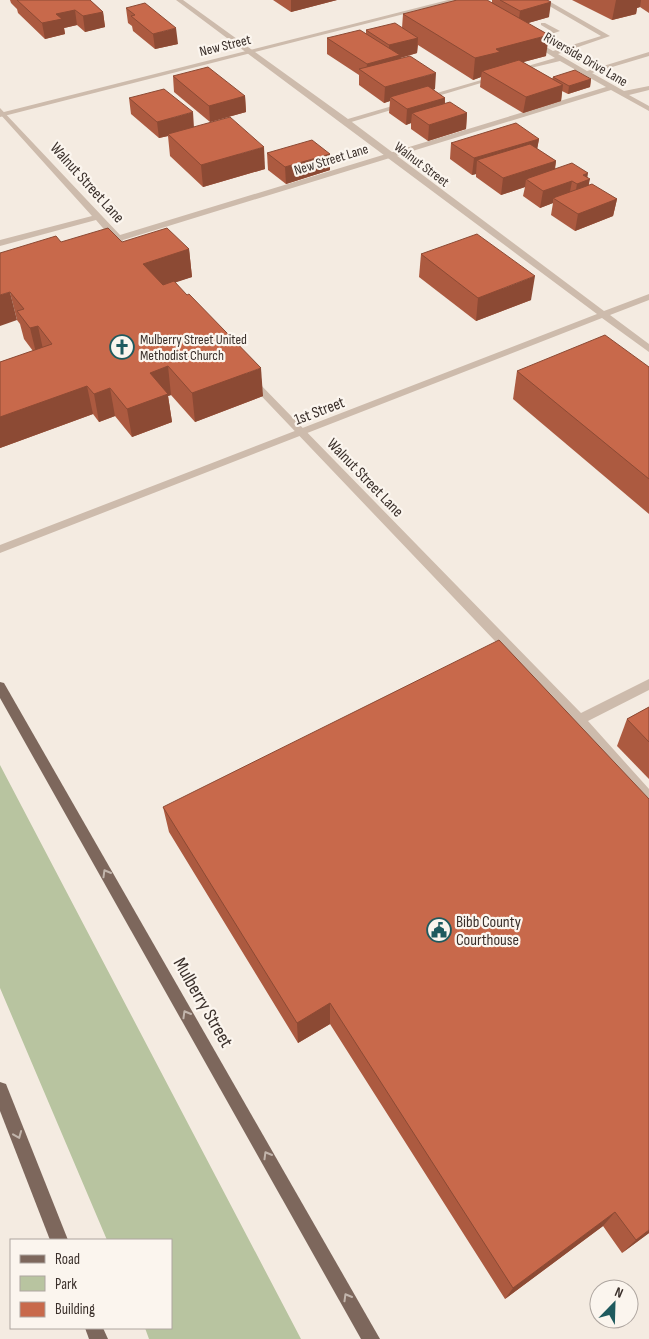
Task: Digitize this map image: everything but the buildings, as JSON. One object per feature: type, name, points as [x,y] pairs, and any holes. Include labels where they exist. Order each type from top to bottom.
[{"type":"main road","name":"Mulberry Street","points":[[0,687],[371,1339]]},
{"type":"main road","points":[[0,1090],[59,1239]]},
{"type":"street","name":"Walnut Street","points":[[179,0],[345,121],[649,349]]},
{"type":"street","name":"New Street","points":[[1,113],[458,0]]},
{"type":"street","points":[[458,0],[467,4]]},
{"type":"street","points":[[542,0],[607,36],[553,53]]},
{"type":"street","points":[[530,40],[557,31],[543,24]]},
{"type":"street","name":"Riverside Drive Lane","points":[[522,36],[649,109]]},
{"type":"street","points":[[586,73],[649,54]]},
{"type":"street","points":[[345,121],[562,58]]},
{"type":"street","name":"New Street Lane","points":[[117,238],[610,88]]},
{"type":"street","points":[[622,94],[649,88]]},
{"type":"street","name":"Walnut Street Lane","points":[[1,113],[129,251]]},
{"type":"street","points":[[0,243],[98,217]]},
{"type":"street","name":"1st Street","points":[[0,549],[649,297]]},
{"type":"street","name":"Walnut Street Lane","points":[[242,370],[579,720],[649,798]]},
{"type":"street","points":[[579,720],[649,684]]},
{"type":"green space","points":[[0,765],[301,1339],[149,1339],[145,1329],[172,1329],[172,1239],[107,1239],[0,988]]},
{"type":"place","name":"Mulberry Street United Methodist Church","points":[[122,347]]},
{"type":"place","name":"Bibb County Courthouse","points":[[439,930]]}]
